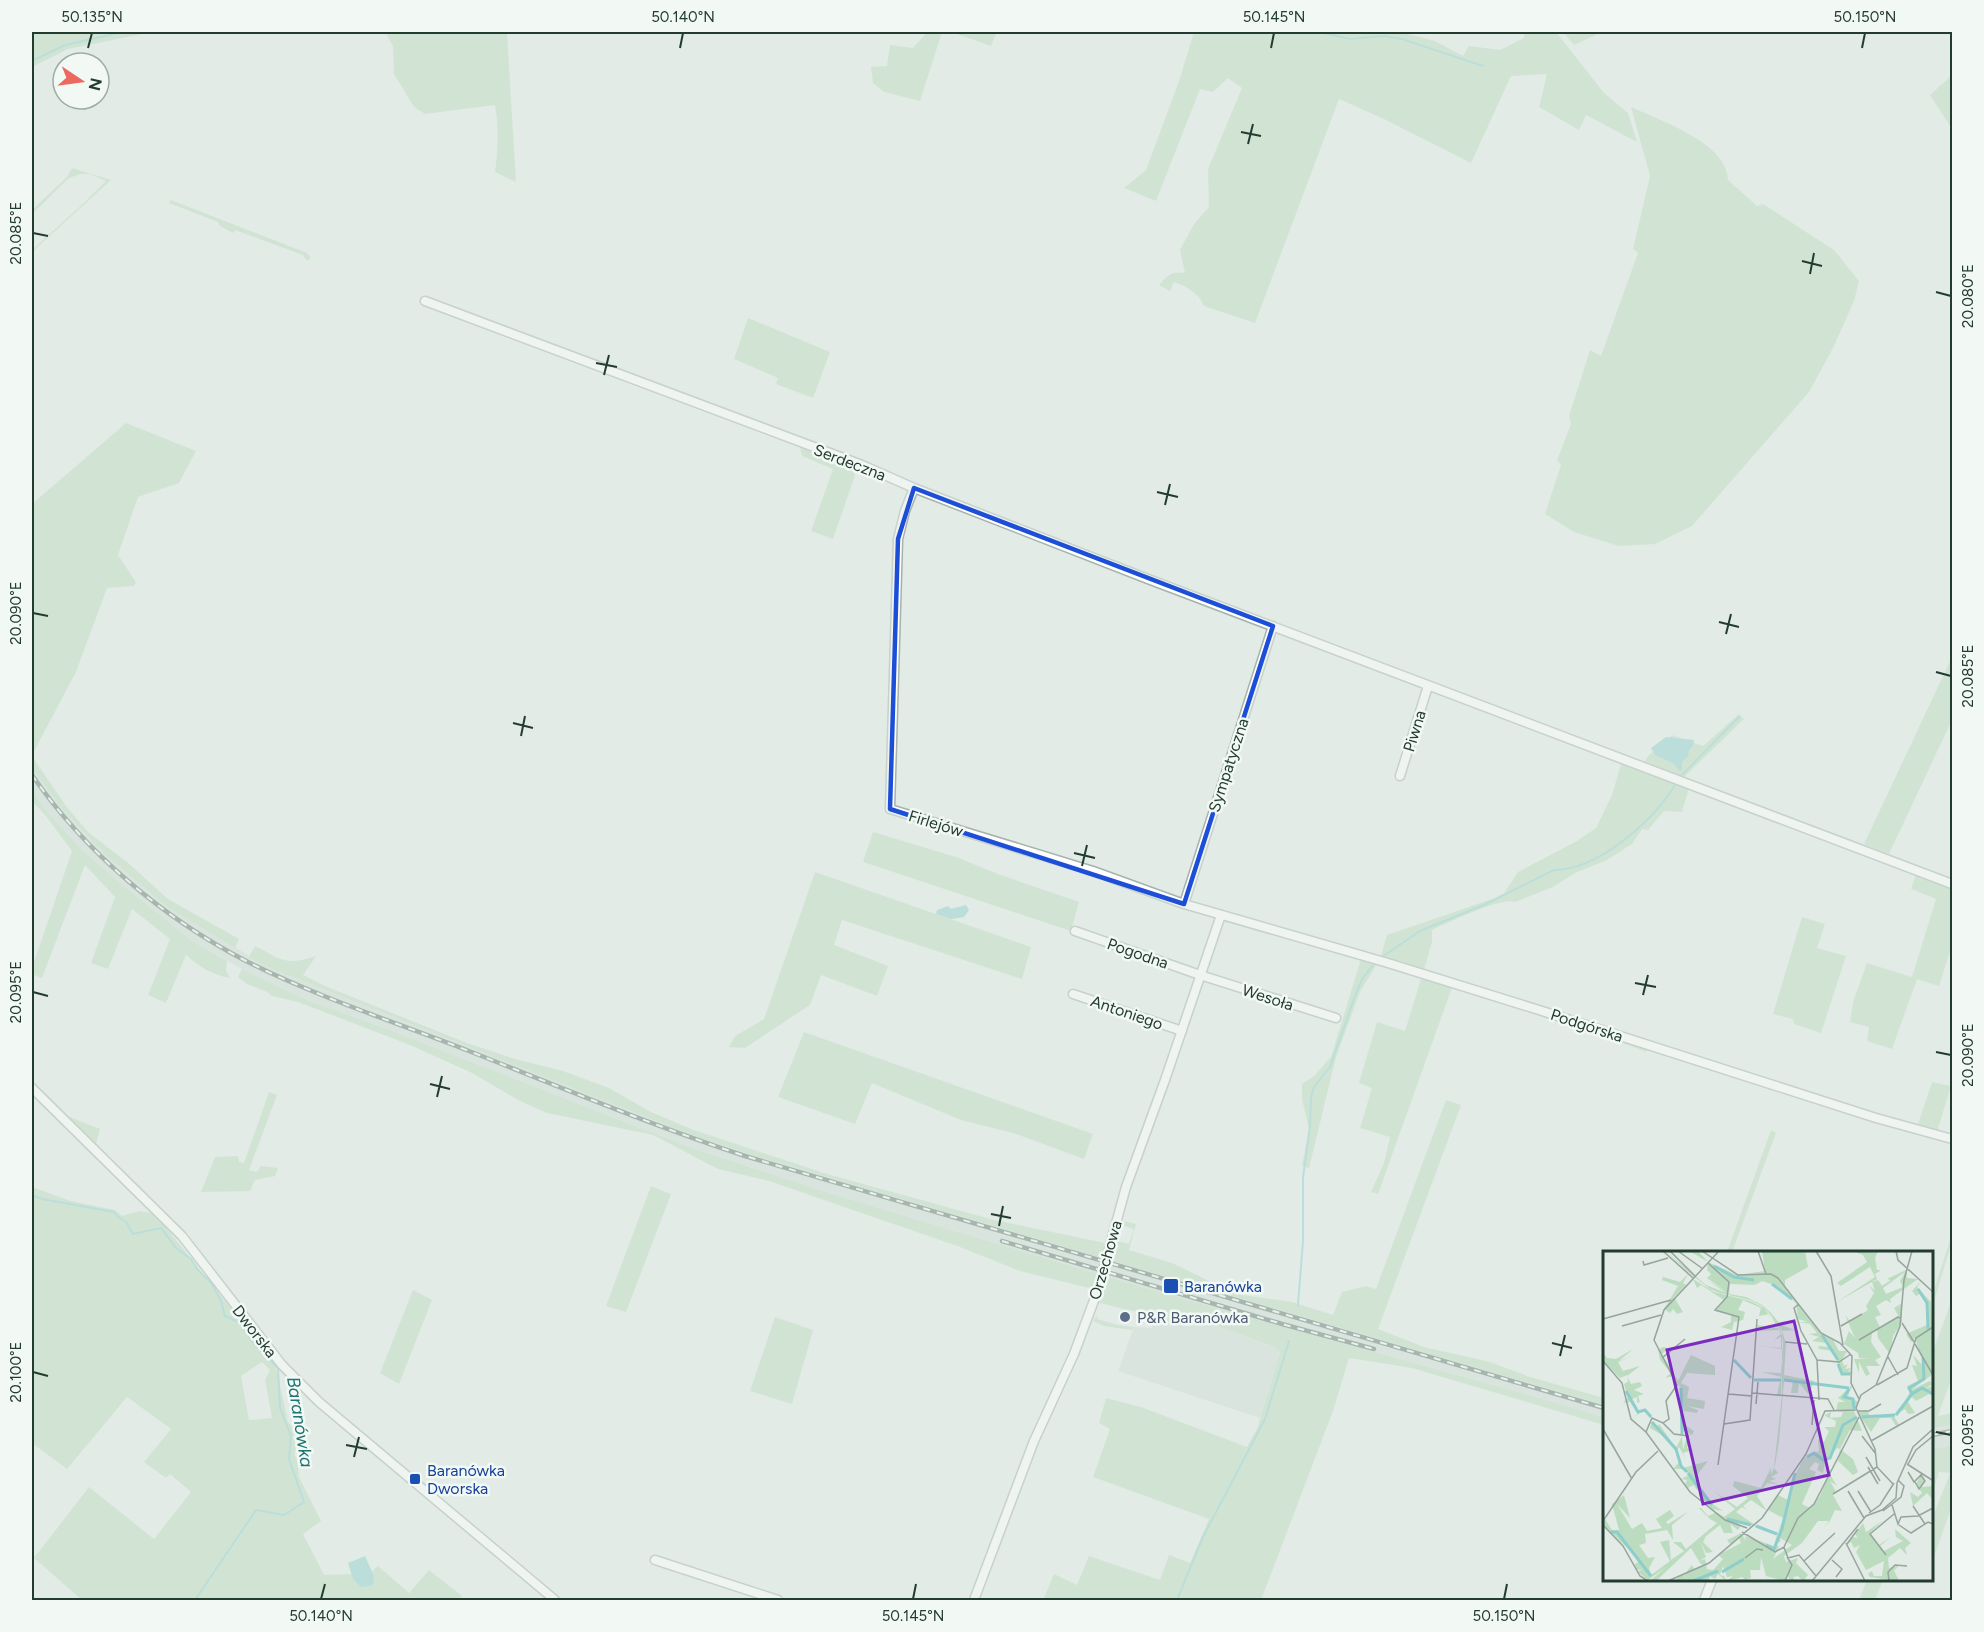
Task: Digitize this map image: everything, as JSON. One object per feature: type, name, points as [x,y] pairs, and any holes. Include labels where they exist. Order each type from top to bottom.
[{"type":"street","name":"Serdeczna","points":[[425,301],[862,465],[914,488],[1148,579],[1953,884]]},
{"type":"street","name":"Firlejów","points":[[914,488],[904,511],[898,540],[890,809],[1093,871],[1221,915]]},
{"type":"street","name":"Sympatyczna","points":[[1184,904],[1274,626]]},
{"type":"street","name":"Piwna","points":[[1400,776],[1428,686]]},
{"type":"street","name":"Orzechowa","points":[[974,1600],[1034,1441],[1074,1354],[1099,1287],[1126,1187],[1221,915]]},
{"type":"street","name":"Podgórska","points":[[1221,915],[1516,1003],[1876,1118],[1953,1139]]},
{"type":"street","name":"Pogodna","points":[[1075,931],[1200,975]]},
{"type":"street","name":"Wesoła","points":[[1200,975],[1336,1018]]},
{"type":"street","name":"Antoniego","points":[[1073,994],[1182,1031]]},
{"type":"street","name":"Dworska","points":[[32,1088],[182,1236],[282,1365],[312,1395],[555,1600]]},
{"type":"street","points":[[656,1560],[778,1600]]},
{"type":"street","points":[[1704,1600],[1712,1581]]},
{"type":"highlighted area","points":[[914,488],[1273,626],[1184,904],[890,809],[898,539]]},
{"type":"shaded area","points":[[32,768],[63,810],[109,858],[167,907],[266,966],[686,1133],[755,1156],[1102,1258],[1098,1274],[836,1195],[692,1148],[307,1000],[242,969],[194,942],[125,887],[82,850],[45,809],[32,790]]},
{"type":"shaded area","points":[[1112,1261],[1603,1405],[1603,1417],[1445,1371],[1227,1313],[1108,1277]]},
{"type":"shaded area","points":[[1150,1308],[1222,1328],[1275,1347],[1280,1352],[1260,1418],[1118,1371],[1134,1327],[1152,1328],[1154,1314],[1148,1313]]},
{"type":"shaded area","points":[[1952,1425],[1952,1445],[1933,1449],[1933,1430]]},
{"type":"green space","points":[[32,32],[152,32],[64,51],[51,51],[51,58],[32,67]]},
{"type":"green space","points":[[385,32],[507,32],[516,182],[495,172],[498,139],[495,105],[425,114],[414,107],[394,74],[393,46]]},
{"type":"green space","points":[[927,32],[942,32],[920,101],[884,92],[873,83],[871,67],[887,66],[890,45],[913,48]]},
{"type":"green space","points":[[951,32],[997,32],[991,46]]},
{"type":"green space","points":[[1194,32],[1400,32],[1435,41],[1463,56],[1469,46],[1500,50],[1524,38],[1524,32],[1556,32],[1604,93],[1628,113],[1637,142],[1586,115],[1579,130],[1539,107],[1547,74],[1511,76],[1471,163],[1339,99],[1255,323],[1204,306],[1195,294],[1174,282],[1170,291],[1159,285],[1170,274],[1185,273],[1180,250],[1194,224],[1209,207],[1208,169],[1242,88],[1228,78],[1213,92],[1200,89],[1156,201],[1124,188],[1146,170],[1179,81]]},
{"type":"green space","points":[[1563,32],[1602,32],[1574,45]]},
{"type":"green space","points":[[1952,75],[1952,129],[1930,95]]},
{"type":"green space","points":[[1631,107],[1690,134],[1705,144],[1717,155],[1725,167],[1728,180],[1757,206],[1763,204],[1834,250],[1859,281],[1854,301],[1833,348],[1809,392],[1692,526],[1655,544],[1619,546],[1574,532],[1545,514],[1561,465],[1557,460],[1571,424],[1569,416],[1590,350],[1601,356],[1638,253],[1633,249],[1650,176]]},
{"type":"green space","points":[[72,168],[111,180],[32,252],[106,181],[90,174],[69,178],[32,214],[32,210],[67,177]]},
{"type":"green space","points":[[171,200],[307,253],[311,258],[307,261],[303,255],[235,230],[233,233],[220,226],[218,222],[169,203]]},
{"type":"green space","points":[[748,318],[830,352],[813,398],[776,384],[778,378],[734,359]]},
{"type":"green space","points":[[126,423],[196,451],[179,483],[138,497],[118,555],[136,582],[134,586],[107,588],[76,672],[32,755],[32,504]]},
{"type":"green space","points":[[800,446],[855,467],[855,475],[833,539],[811,531],[833,469],[802,456]]},
{"type":"green space","points":[[1952,657],[1952,720],[1889,854],[1864,844]]},
{"type":"green space","points":[[1739,714],[1744,719],[1684,777],[1644,763],[1648,756],[1672,735],[1703,746]]},
{"type":"green space","points":[[32,756],[66,806],[88,832],[127,862],[168,899],[239,939],[235,948],[167,907],[109,858],[63,810],[32,768]]},
{"type":"green space","points":[[1622,761],[1689,788],[1682,812],[1664,811],[1648,830],[1642,829],[1632,844],[1607,860],[1575,873],[1553,887],[1515,902],[1498,903],[1432,930],[1432,942],[1424,970],[1381,956],[1387,935],[1495,898],[1504,893],[1518,872],[1577,841],[1596,828],[1612,795]]},
{"type":"green space","points":[[32,790],[45,809],[82,850],[194,942],[227,961],[226,970],[230,978],[207,970],[186,955],[166,1003],[148,995],[170,939],[132,909],[108,969],[91,963],[115,897],[85,865],[42,978],[32,974],[32,968],[72,851],[32,801]]},
{"type":"green space","points":[[873,832],[956,857],[1079,902],[1071,931],[863,862]]},
{"type":"green space","points":[[815,872],[1031,947],[1022,979],[842,920],[834,945],[888,966],[877,996],[821,975],[810,1005],[745,1048],[729,1047],[735,1036],[764,1019]]},
{"type":"green space","points":[[1916,874],[1952,887],[1952,945],[1939,986],[1917,979],[1892,1049],[1867,1041],[1869,1027],[1850,1022],[1853,1002],[1867,963],[1912,977],[1936,899],[1911,889]]},
{"type":"green space","points":[[1802,917],[1825,924],[1817,948],[1846,956],[1821,1033],[1794,1024],[1793,1019],[1773,1014]]},
{"type":"green space","points":[[255,946],[278,958],[290,961],[316,956],[303,975],[325,986],[467,1043],[515,1059],[563,1071],[609,1088],[649,1111],[691,1129],[827,1174],[994,1220],[1105,1243],[1102,1258],[755,1156],[686,1133],[265,966],[249,957]]},
{"type":"green space","points":[[1361,959],[1377,964],[1360,992],[1336,1057],[1309,1168],[1302,1166],[1309,1129],[1302,1099],[1302,1084],[1314,1076],[1331,1057]]},
{"type":"green space","points":[[242,969],[307,1000],[692,1148],[836,1195],[1098,1274],[1093,1289],[1020,1271],[960,1247],[769,1181],[718,1169],[653,1135],[547,1113],[520,1101],[472,1073],[410,1045],[298,1002],[272,996],[238,977]]},
{"type":"green space","points":[[1422,976],[1453,985],[1378,1194],[1371,1192],[1384,1163],[1390,1137],[1360,1128],[1372,1088],[1359,1083],[1377,1022],[1405,1031]]},
{"type":"green space","points":[[1499,1000],[1679,1057],[1678,1060],[1648,1048],[1646,1052],[1535,1015]]},
{"type":"green space","points":[[804,1032],[1093,1134],[1084,1159],[1013,1133],[961,1120],[872,1083],[855,1124],[778,1097]]},
{"type":"green space","points":[[1932,1082],[1951,1086],[1937,1132],[1917,1127]]},
{"type":"green space","points":[[269,1092],[277,1095],[249,1170],[257,1172],[261,1166],[278,1168],[275,1176],[255,1180],[250,1191],[201,1192],[215,1157],[238,1156],[239,1162],[244,1163]]},
{"type":"green space","points":[[1446,1100],[1461,1105],[1378,1329],[1424,1347],[1490,1362],[1527,1376],[1603,1398],[1603,1405],[1112,1261],[1116,1247],[1114,1240],[1129,1244],[1134,1229],[1118,1224],[1119,1220],[1136,1224],[1129,1250],[1172,1263],[1236,1294],[1292,1302],[1333,1315],[1342,1292],[1366,1286],[1376,1289]]},
{"type":"green space","points":[[70,1117],[100,1129],[96,1144],[69,1119]]},
{"type":"green space","points":[[1771,1130],[1776,1133],[1732,1251],[1727,1251]]},
{"type":"green space","points":[[651,1186],[671,1194],[626,1312],[606,1306]]},
{"type":"green space","points":[[32,1187],[71,1201],[115,1210],[122,1216],[139,1211],[155,1214],[275,1363],[288,1422],[296,1432],[292,1437],[299,1447],[294,1453],[299,1477],[321,1521],[303,1534],[324,1575],[352,1574],[353,1579],[374,1576],[372,1571],[378,1566],[409,1593],[429,1570],[462,1596],[459,1600],[82,1600],[34,1558],[89,1487],[154,1539],[191,1492],[170,1474],[166,1478],[144,1462],[171,1429],[127,1397],[67,1469],[32,1443]],"holes":[[[262,1362],[270,1370],[265,1380],[272,1418],[249,1420],[241,1376]]]},
{"type":"green space","points":[[1952,1234],[1952,1242],[1933,1305],[1933,1293]]},
{"type":"green space","points":[[1108,1277],[1603,1417],[1603,1425],[1412,1368],[1349,1358],[1333,1411],[1261,1600],[1043,1600],[1054,1574],[1077,1585],[1089,1556],[1160,1580],[1169,1555],[1190,1563],[1209,1519],[1093,1477],[1110,1429],[1099,1423],[1106,1398],[1141,1407],[1247,1447],[1257,1429],[1280,1352],[1275,1347],[1222,1328],[1150,1308],[1148,1313],[1101,1303],[1099,1305]]},
{"type":"green space","points":[[413,1290],[432,1300],[399,1384],[380,1373]]},
{"type":"green space","points":[[1952,1299],[1952,1377],[1938,1416],[1952,1413],[1952,1425],[1933,1429],[1933,1351]]},
{"type":"green space","points":[[1097,1315],[1097,1319],[1134,1327],[1132,1330],[1104,1326],[1093,1321]]},
{"type":"green space","points":[[775,1317],[813,1330],[792,1404],[750,1391]]},
{"type":"green space","points":[[1952,1445],[1952,1506],[1933,1559],[1933,1516],[1950,1473],[1939,1472],[1933,1490],[1933,1449]]},
{"type":"green space","points":[[1867,1581],[1883,1581],[1875,1600],[1859,1600]]},
{"type":"water","points":[[1666,737],[1694,740],[1688,757],[1682,762],[1680,771],[1673,763],[1655,755],[1651,748]]},
{"type":"water","points":[[966,905],[969,910],[964,917],[951,919],[936,914],[937,910],[948,906],[951,909]]},
{"type":"water","points":[[365,1556],[374,1576],[373,1585],[361,1587],[353,1579],[348,1563]]},
{"type":"waterway","points":[[32,61],[65,45],[123,32]]},
{"type":"waterway","points":[[1319,32],[1350,39],[1384,36],[1402,39],[1483,66]]},
{"type":"waterway","points":[[1680,777],[1739,717]]},
{"type":"waterway","points":[[1382,957],[1420,931],[1486,904],[1554,870],[1571,868],[1606,853],[1639,828],[1675,785]]},
{"type":"waterway","points":[[1298,1305],[1303,1241],[1303,1178],[1310,1126],[1311,1097],[1314,1087],[1330,1067],[1356,993],[1363,978],[1373,965]]},
{"type":"waterway","name":"Baranówka","points":[[32,1195],[42,1199],[114,1212],[126,1222],[133,1234],[161,1228],[176,1248],[191,1259],[197,1269],[212,1284],[221,1301],[225,1316],[240,1323],[253,1343],[278,1368],[280,1408],[291,1436],[289,1459],[304,1502],[284,1515],[256,1510],[195,1600]]},
{"type":"waterway","points":[[1177,1600],[1203,1537],[1265,1419],[1289,1341]]},
{"type":"railway","points":[[32,775],[76,830],[128,881],[156,904],[185,925],[246,961],[328,998],[640,1119],[745,1156],[1603,1408]]},
{"type":"railway","points":[[1002,1241],[1374,1349]]},
{"type":"railway","points":[[1933,1435],[1952,1431]]},
{"type":"place","name":"Baranówka","points":[[1171,1286]]},
{"type":"place","name":"P&R Baranówka","points":[[1125,1317]]},
{"type":"place","name":"Baranówka Dworska","points":[[415,1479]]}]
